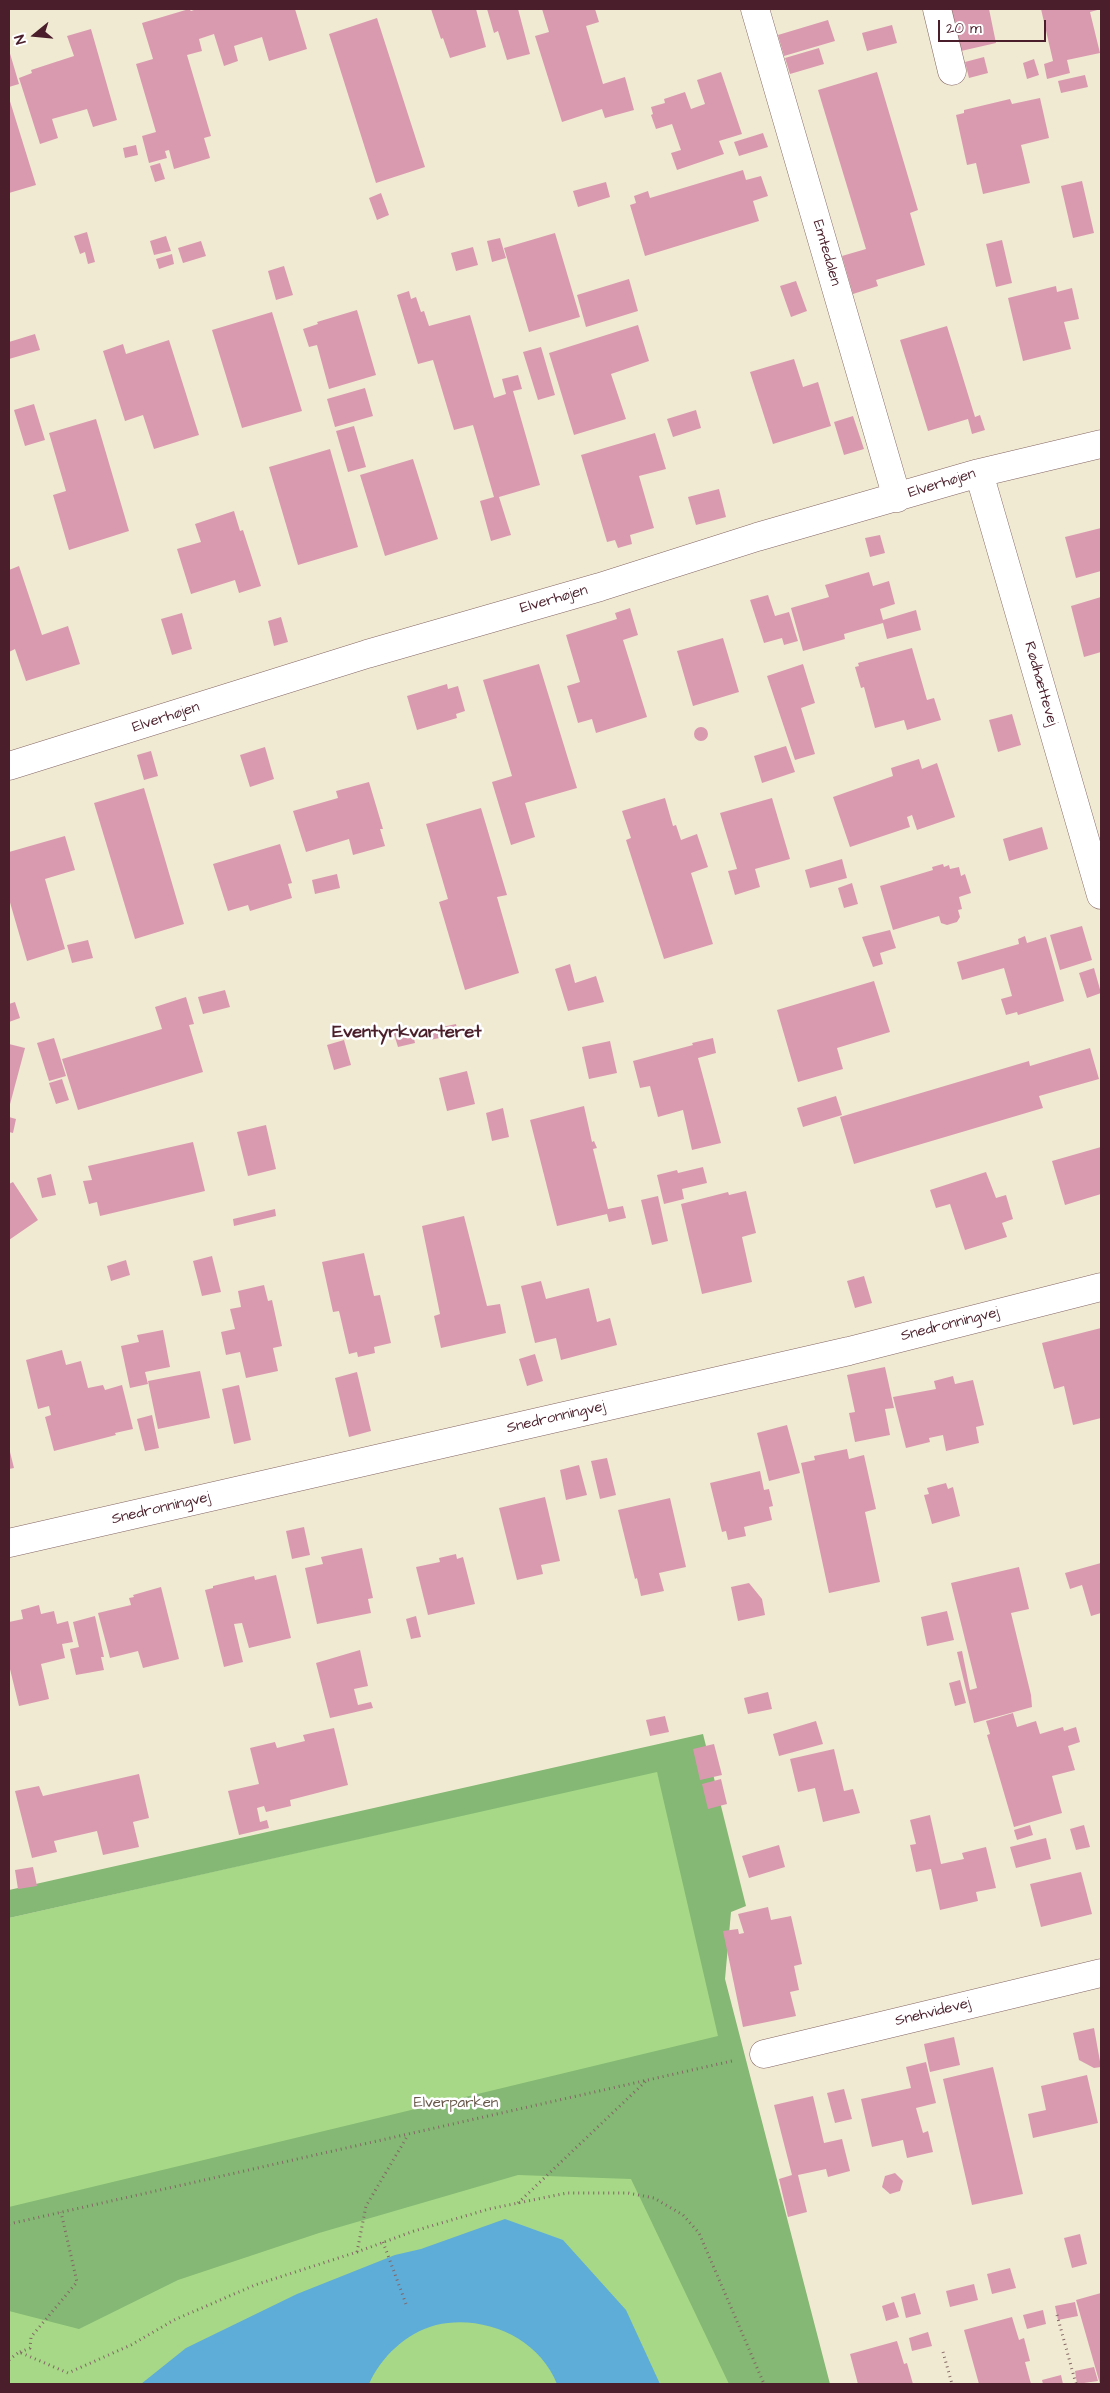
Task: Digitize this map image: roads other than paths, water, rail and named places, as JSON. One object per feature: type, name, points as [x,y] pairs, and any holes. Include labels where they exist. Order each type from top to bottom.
[{"type":"street","name":"Emtedalen","points":[[755,9],[897,498]]},
{"type":"street","points":[[937,9],[952,71]]},
{"type":"street","name":"Elverhøjen","points":[[9,766],[367,654],[600,587],[757,537],[979,473],[1101,444]]},
{"type":"street","name":"Rødhættevej","points":[[979,473],[1101,895]]},
{"type":"street","name":"Snedronningvej","points":[[9,1542],[839,1353],[1101,1287]]},
{"type":"street","name":"Snehvidevej","points":[[764,2054],[1101,1973]]},
{"type":"water","points":[[505,2219],[563,2240],[626,2310],[660,2384],[557,2384],[549,2368],[523,2342],[508,2333],[491,2327],[473,2323],[454,2322],[425,2329],[405,2340],[380,2365],[369,2384],[141,2384],[186,2348],[297,2294],[395,2255],[421,2249]]},
{"type":"district","name":"Eventyrkvarteret","points":[[407,1033]]},
{"type":"park label","name":"Elverparken","points":[[456,2104]]}]
